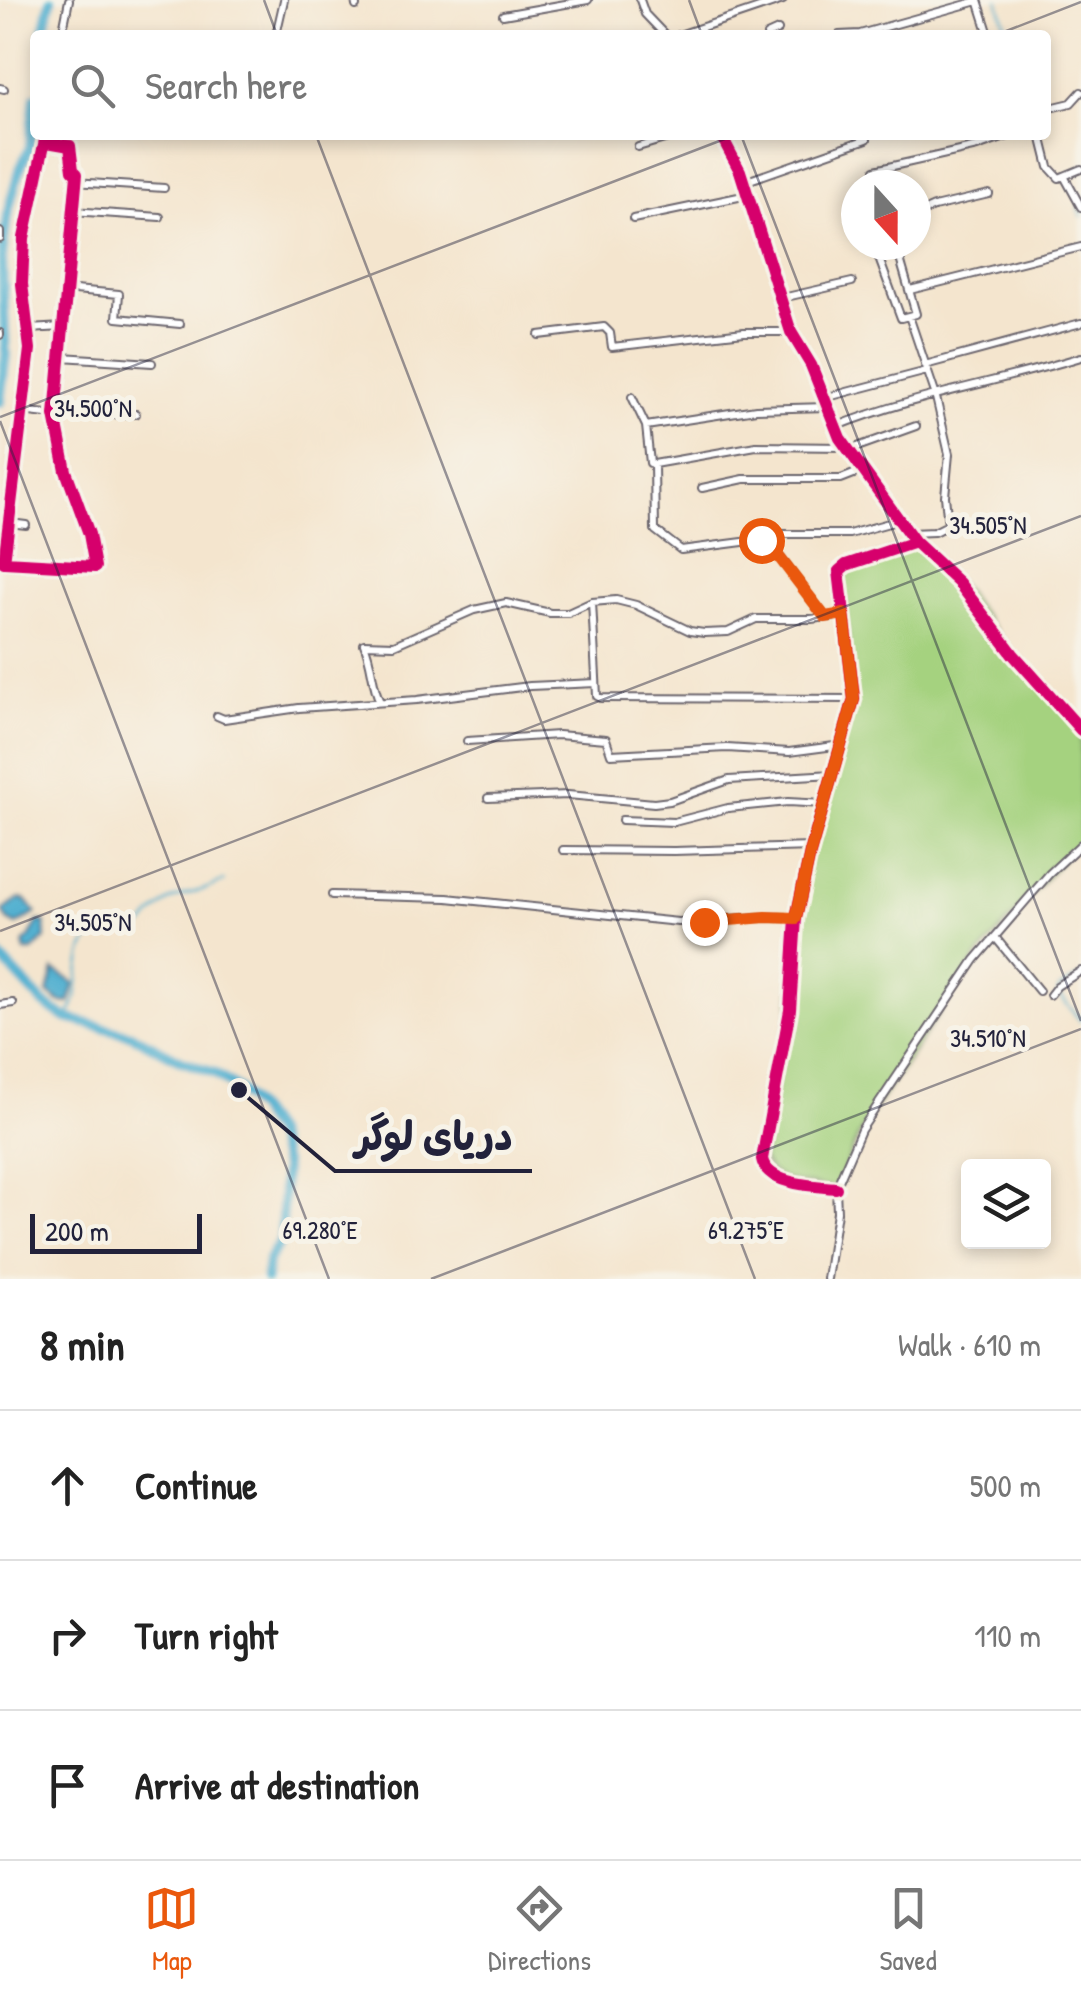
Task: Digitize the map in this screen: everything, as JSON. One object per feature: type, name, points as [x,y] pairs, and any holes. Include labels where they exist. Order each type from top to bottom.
[{"type":"street","points":[[63,30],[69,0]]},
{"type":"street","points":[[277,30],[284,0]]},
{"type":"street","points":[[504,15],[588,0]]},
{"type":"street","points":[[640,0],[645,14],[660,30]]},
{"type":"street","points":[[695,30],[783,0]]},
{"type":"street","points":[[874,30],[978,0],[987,30]]},
{"type":"street","points":[[1051,108],[1071,104],[1081,92]]},
{"type":"street","points":[[47,140],[24,238],[22,284],[30,358],[4,562],[96,568],[89,534],[66,471],[55,415],[77,174],[70,146],[53,140]]},
{"type":"street","points":[[638,147],[661,140]]},
{"type":"street","points":[[723,140],[744,182],[791,332],[812,365],[848,449],[915,542],[959,583],[1014,654],[1081,730]]},
{"type":"street","points":[[744,182],[861,140]]},
{"type":"street","points":[[875,170],[997,140]]},
{"type":"street","points":[[1043,140],[1049,168],[1059,178],[1081,168]]},
{"type":"street","points":[[1064,176],[1081,207]]},
{"type":"street","points":[[74,182],[164,188]]},
{"type":"street","points":[[931,208],[989,194]]},
{"type":"street","points":[[633,219],[748,195]]},
{"type":"street","points":[[72,211],[160,217]]},
{"type":"street","points":[[910,290],[1081,247]]},
{"type":"street","points":[[880,260],[901,318],[916,314],[901,260]]},
{"type":"street","points":[[782,298],[852,282]]},
{"type":"street","points":[[64,289],[120,294],[117,318],[180,324]]},
{"type":"street","points":[[909,316],[950,454],[944,496],[948,524],[934,532],[909,533]]},
{"type":"street","points":[[646,426],[826,402],[1081,323]]},
{"type":"street","points":[[29,329],[63,327]]},
{"type":"street","points":[[539,336],[604,327],[610,333],[612,347],[680,337],[791,332]]},
{"type":"street","points":[[62,357],[152,363]]},
{"type":"street","points":[[836,427],[935,393],[1081,357]]},
{"type":"street","points":[[632,397],[646,426],[650,463],[654,464],[756,446],[848,449],[916,426]]},
{"type":"street","points":[[21,411],[55,415],[136,414]]},
{"type":"street","points":[[654,464],[655,530],[678,549],[766,540],[780,534],[850,534],[900,520]]},
{"type":"street","points":[[702,488],[739,479],[841,478],[864,470]]},
{"type":"street","points":[[10,523],[26,525]]},
{"type":"street","points":[[766,540],[825,617]]},
{"type":"street","points":[[836,1188],[784,1180],[762,1166],[767,1120],[790,1010],[796,918],[854,699],[840,568],[915,542]]},
{"type":"street","points":[[380,702],[372,685],[374,672],[364,644],[394,645],[474,610],[498,604],[568,613],[604,599],[636,605],[690,631],[704,633],[728,632],[756,619],[844,614]]},
{"type":"street","points":[[592,602],[597,696],[854,699]]},
{"type":"street","points":[[216,716],[224,720],[299,708],[596,683]]},
{"type":"street","points":[[467,741],[558,734],[606,739],[611,754],[727,748],[788,752],[842,744]]},
{"type":"street","points":[[488,798],[568,795],[654,803],[728,780],[833,774]]},
{"type":"street","points":[[622,820],[674,822],[728,808],[788,802],[824,804]]},
{"type":"street","points":[[827,1279],[837,1212],[836,1188],[861,1130],[959,983],[1049,874],[1081,844]]},
{"type":"street","points":[[563,850],[674,852],[812,847]]},
{"type":"street","points":[[332,895],[446,898],[678,922],[796,918]]},
{"type":"street","points":[[995,937],[1039,991]]},
{"type":"street","points":[[1050,995],[1081,971]]},
{"type":"street","points":[[0,1004],[14,1004]]},
{"type":"green space","points":[[915,542],[959,583],[1013,654],[1081,730],[1081,844],[1069,852],[975,960],[861,1130],[836,1188],[804,1184],[775,1174],[762,1159],[790,1010],[796,918],[810,853],[854,699],[841,568]]},
{"type":"water","points":[[19,899],[26,900],[36,913],[17,925],[3,911]]},
{"type":"water","points":[[38,921],[45,923],[46,937],[33,951],[25,951],[23,944]]},
{"type":"water","points":[[54,970],[75,983],[69,1003],[48,993]]},
{"type":"waterway","points":[[44,30],[51,0]]},
{"type":"waterway","points":[[998,0],[1007,30]]},
{"type":"waterway","points":[[0,402],[6,355],[2,258],[7,216],[31,140]]},
{"type":"waterway","points":[[1078,208],[1081,216]]},
{"type":"waterway","points":[[66,1018],[76,997],[85,946],[92,936],[107,929],[143,926],[173,899],[224,881]]},
{"type":"waterway","points":[[0,957],[44,1004],[66,1018],[132,1035],[214,1073],[239,1090],[259,1112],[274,1133],[284,1166],[281,1240],[268,1261],[266,1279]]},
{"type":"waterway","points":[[1081,976],[1058,993],[1081,1021]]},
{"type":"cycle path","points":[[45,140],[24,238],[22,284],[30,349],[4,562],[95,567],[89,534],[66,471],[55,415],[77,174],[70,146],[47,142]]},
{"type":"cycle path","points":[[724,140],[740,171],[791,332],[811,365],[840,438],[915,542],[959,583],[1013,654],[1081,730]]},
{"type":"cycle path","points":[[836,1188],[782,1179],[766,1168],[762,1159],[790,1010],[796,918],[810,853],[854,699],[839,571],[846,565],[915,542]]},
{"type":"place","name":"دریای لوگر","points":[[239,1090]]},
{"type":"route","points":[[704,922],[796,918],[810,853],[854,699],[844,614],[825,617],[766,540],[761,540]]}]
